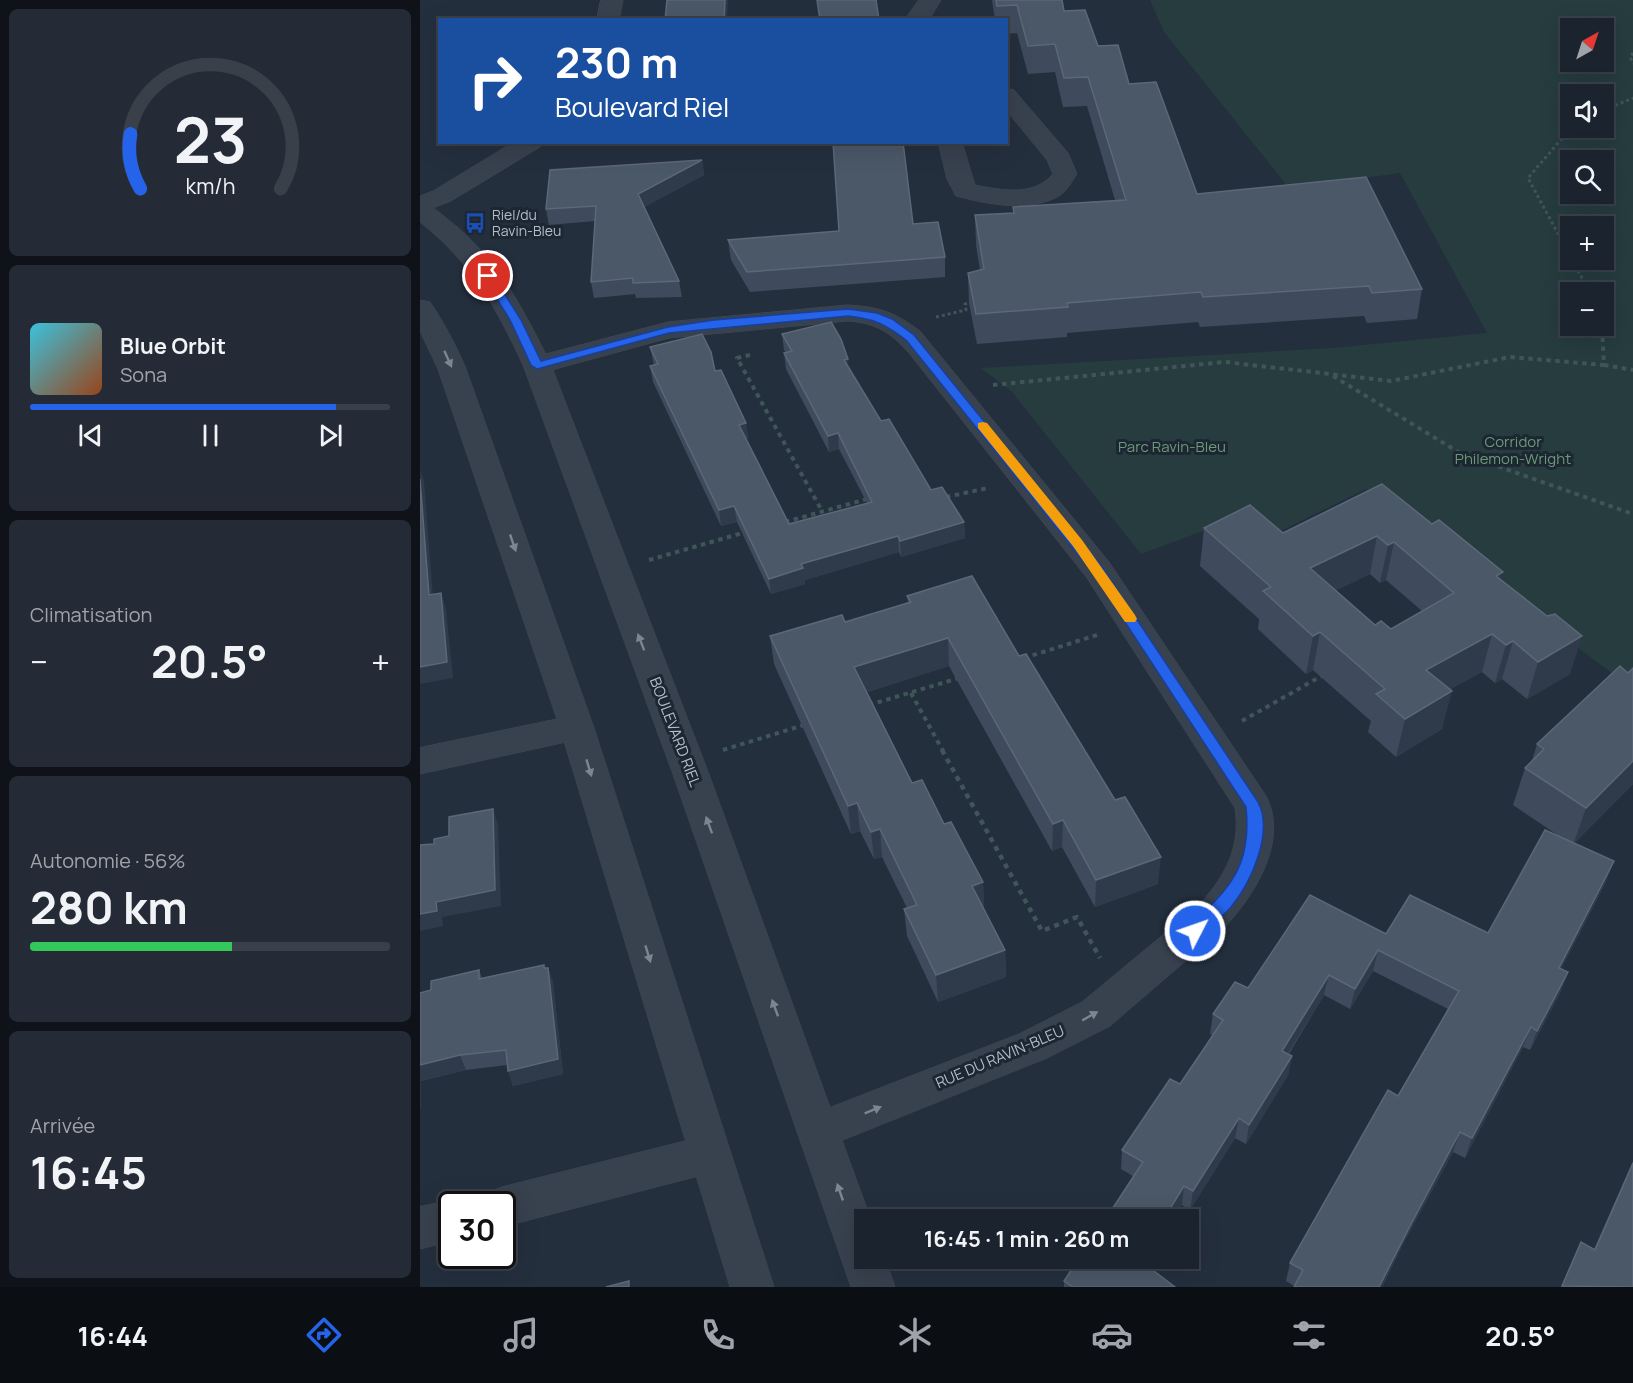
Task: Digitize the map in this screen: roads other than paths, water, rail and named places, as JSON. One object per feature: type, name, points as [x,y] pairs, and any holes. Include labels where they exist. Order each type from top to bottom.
[{"type":"street","points":[[608,18],[612,0]]},
{"type":"street","points":[[918,18],[930,0]]},
{"type":"street","points":[[950,144],[959,179],[965,191],[1023,198],[1051,190],[1065,174],[1059,158],[1008,97]]},
{"type":"street","points":[[420,208],[529,144]]},
{"type":"street","name":"BOULEVARD RIEL","points":[[420,208],[461,243],[488,276],[516,320],[537,365],[692,777],[873,1287]]},
{"type":"street","points":[[420,308],[440,341],[452,369],[577,728],[752,1287]]},
{"type":"street","name":"RUE DU RAVIN-BLEU","points":[[537,365],[668,330],[714,324],[848,313],[873,315],[902,331],[915,342],[1084,552],[1247,794],[1256,818],[1256,834],[1242,877],[1225,903],[1095,1014],[1033,1046],[818,1131]]},
{"type":"street","points":[[420,761],[577,728]]},
{"type":"street","points":[[516,1203],[710,1154]]},
{"type":"street","points":[[420,1228],[438,1224]]},
{"type":"place","name":"Riel/du Ravin-Bleu","points":[[475,223]]},
{"type":"park label","name":"Parc Ravin-Bleu","points":[[1172,447]]},
{"type":"park label","name":"Corridor Philemon-Wright","points":[[1513,450]]}]
